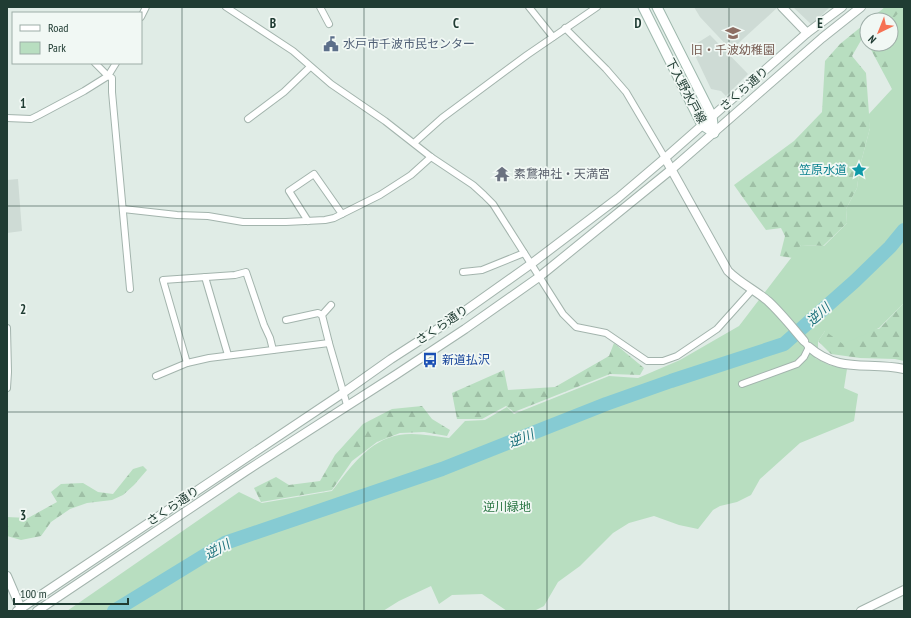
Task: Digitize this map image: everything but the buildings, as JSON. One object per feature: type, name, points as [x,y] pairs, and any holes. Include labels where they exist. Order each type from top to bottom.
[{"type":"main road","name":"下入野水戸線","points":[[643,7],[702,125],[714,133]]},
{"type":"main road","name":"下入野水戸線","points":[[657,7],[712,116],[714,133]]},
{"type":"street","points":[[226,7],[293,51],[331,84],[385,121],[431,157],[473,185],[484,195],[493,204],[563,314],[576,327],[606,333],[647,361],[664,361],[677,356],[717,329],[752,290]]},
{"type":"street","points":[[320,7],[329,24]]},
{"type":"street","points":[[529,7],[552,37]]},
{"type":"street","points":[[414,144],[442,118],[552,37],[597,7]]},
{"type":"street","points":[[782,7],[807,33]]},
{"type":"street","name":"さくら通り","points":[[20,610],[343,393],[391,359],[459,315],[531,264],[618,198],[807,33],[842,7]]},
{"type":"street","name":"さくら通り","points":[[37,611],[246,471],[465,329],[539,277],[672,169],[822,38],[861,7]]},
{"type":"street","points":[[565,28],[626,92],[672,169],[722,262],[737,280],[768,301],[806,344],[827,359],[837,363],[850,365],[904,369]]},
{"type":"street","points":[[96,64],[112,78],[130,289]]},
{"type":"street","points":[[7,118],[31,119],[84,91],[108,76],[115,64]]},
{"type":"street","points":[[248,119],[284,92],[310,67]]},
{"type":"street","points":[[123,209],[177,215],[208,216],[243,222],[325,220],[342,214],[380,195],[411,175],[431,157]]},
{"type":"street","points":[[308,221],[289,191],[314,174],[342,214]]},
{"type":"street","points":[[463,272],[482,270],[524,253]]},
{"type":"street","points":[[187,363],[163,280],[235,275],[246,272],[273,350]]},
{"type":"street","points":[[205,277],[228,355]]},
{"type":"street","points":[[322,315],[332,305]]},
{"type":"street","points":[[286,320],[318,313],[322,315]]},
{"type":"street","points":[[322,315],[347,405]]},
{"type":"street","points":[[7,328],[7,388]]},
{"type":"street","points":[[156,376],[187,363],[228,355],[329,343]]},
{"type":"street","points":[[742,384],[797,364],[804,357],[806,344]]},
{"type":"street","points":[[7,576],[20,610]]},
{"type":"street","points":[[861,611],[904,590]]},
{"type":"shaded area","name":"旧・千波幼稚園","points":[[694,7],[778,7],[731,50],[700,17]]},
{"type":"shaded area","points":[[793,7],[830,7],[812,25]]},
{"type":"shaded area","points":[[710,35],[748,74],[726,96],[721,91],[711,89],[691,47]]},
{"type":"shaded area","points":[[18,179],[22,231],[7,233],[7,180]]},
{"type":"green space","points":[[885,7],[904,7],[899,41],[899,12],[879,12]]},
{"type":"green space","name":"逆川緑地","points":[[904,7],[904,303],[879,328],[843,344],[825,331],[818,341],[818,353],[815,358],[829,365],[847,369],[844,388],[858,394],[854,421],[800,443],[760,479],[751,495],[737,502],[720,506],[713,510],[698,529],[679,525],[654,516],[629,523],[613,533],[580,566],[558,582],[544,606],[534,611],[507,611],[482,594],[452,595],[439,604],[431,586],[399,601],[383,611],[67,611],[239,492],[262,503],[332,491],[361,456],[378,443],[388,438],[411,434],[449,438],[465,421],[485,420],[507,407],[514,414],[609,376],[638,378],[680,360],[739,326],[801,245],[824,246],[847,223],[846,209],[857,188],[860,166],[870,128],[868,115],[892,89],[887,62],[883,52],[899,52],[899,12]]},
{"type":"green space","points":[[859,29],[859,44],[852,56],[866,73],[870,128],[860,166],[857,188],[846,209],[847,223],[823,246],[801,245],[793,258],[780,256],[785,236],[781,228],[766,230],[734,185],[794,141],[822,112],[825,61],[840,44]]},
{"type":"green space","points":[[872,52],[897,52],[892,89]]},
{"type":"green space","points":[[904,303],[904,361],[895,359],[860,358],[831,354],[818,341],[825,331],[879,329]]},
{"type":"green space","points":[[614,343],[644,368],[640,375],[610,374],[514,412],[506,406],[482,419],[457,419],[452,393],[504,370],[508,390],[555,387],[609,356]]},
{"type":"green space","points":[[422,406],[432,419],[450,430],[447,436],[424,432],[400,433],[377,442],[352,461],[332,490],[261,502],[254,488],[276,477],[289,485],[320,481],[335,455],[363,424],[392,409]]},
{"type":"green space","points":[[143,466],[147,470],[123,495],[112,500],[87,503],[70,509],[51,522],[41,536],[21,540],[7,536],[7,517],[28,518],[57,502],[51,492],[61,484],[83,483],[98,492],[113,494],[133,469]]},
{"type":"waterway","name":"逆川","points":[[114,611],[225,543],[442,469],[606,404],[784,344],[855,281],[890,247],[904,230]]},
{"type":"place","name":"旧・千波幼稚園","points":[[733,33]]},
{"type":"place","name":"水戸市千波市民センター","points":[[331,44]]},
{"type":"place","name":"笠原水道","points":[[859,170]]},
{"type":"place","name":"素鵞神社・天満宮","points":[[502,174]]},
{"type":"place","name":"新道払沢","points":[[430,360]]}]
